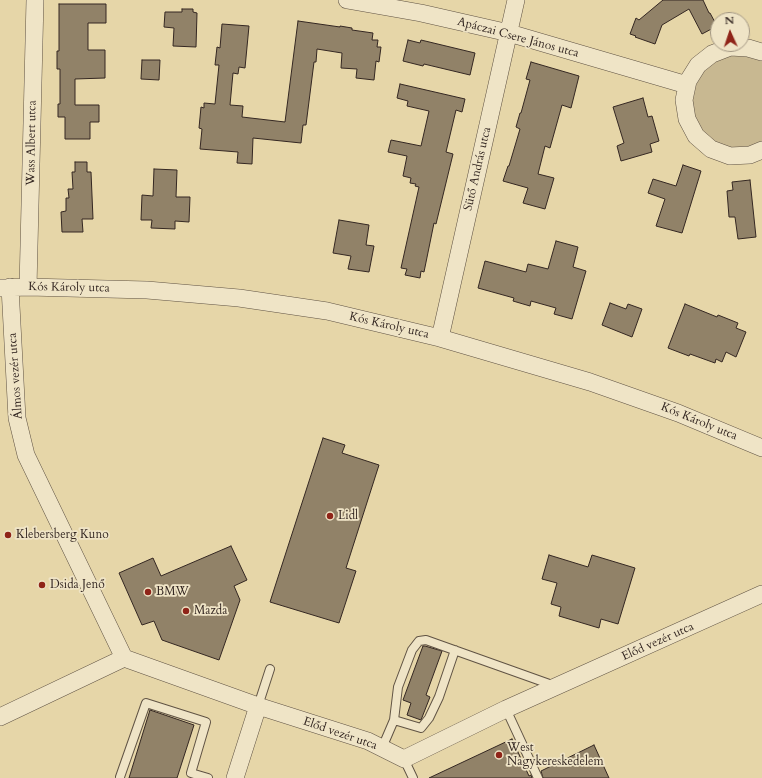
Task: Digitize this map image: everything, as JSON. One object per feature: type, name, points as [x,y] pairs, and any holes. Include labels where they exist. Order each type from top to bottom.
[{"type":"street","name":"Wass Albert utca","points":[[28,287],[35,0]]},
{"type":"street","name":"Apáczai Csere János utca","points":[[347,0],[421,13],[509,33],[687,85]]},
{"type":"street","name":"Sütő András utca","points":[[440,338],[516,0]]},
{"type":"street","points":[[762,52],[748,48],[730,48],[712,54],[698,65],[688,81],[684,100],[687,119],[696,136],[711,149],[730,156],[750,155],[762,150]]},
{"type":"street","name":"Kós Károly utca","points":[[5,288],[28,287],[147,290],[239,298],[327,311],[440,338],[590,382],[678,413],[762,448]]},
{"type":"street","name":"Álmos vezér utca","points":[[5,288],[17,418],[26,455],[124,658]]},
{"type":"street","name":"Előd vezér utca","points":[[124,658],[258,706],[368,741],[404,759],[506,709],[762,594]]},
{"type":"street","points":[[0,717],[124,658]]},
{"type":"street","points":[[235,778],[258,706]]},
{"type":"lane","points":[[382,748],[394,720],[398,687],[412,650],[419,641],[426,640],[557,686]]},
{"type":"lane","points":[[394,720],[421,728],[440,697],[455,650]]},
{"type":"lane","points":[[258,706],[270,669]]},
{"type":"lane","points":[[120,777],[146,703],[206,722],[190,775],[208,778]]},
{"type":"lane","points":[[506,709],[538,778]]},
{"type":"lane","points":[[404,759],[413,778]]},
{"type":"shaded area","points":[[745,55],[762,61],[762,144],[747,149],[731,148],[716,143],[703,132],[695,118],[692,102],[695,87],[703,72],[715,62],[730,56]]},
{"type":"building","points":[[663,0],[703,0],[710,13],[710,30],[702,34],[689,9],[662,25],[655,44],[630,34],[636,18],[639,20]]},
{"type":"building","points":[[59,4],[106,4],[106,23],[88,23],[88,50],[105,50],[105,78],[75,79],[75,105],[99,105],[99,122],[90,122],[90,139],[65,139],[65,117],[58,117],[58,104],[60,104],[60,69],[57,69],[57,51],[59,51]]},
{"type":"building","points":[[182,9],[193,9],[193,12],[197,13],[196,47],[173,46],[174,28],[164,27],[165,12],[182,12]]},
{"type":"building","points":[[298,21],[340,26],[352,28],[352,30],[373,33],[372,40],[378,40],[377,47],[381,47],[379,62],[376,61],[374,80],[356,78],[357,69],[341,68],[342,53],[317,49],[306,125],[303,125],[301,143],[253,138],[252,164],[237,163],[238,152],[200,149],[202,129],[199,128],[201,107],[204,108],[204,103],[215,104],[219,65],[215,65],[217,47],[220,48],[222,24],[249,26],[245,68],[239,67],[238,74],[233,73],[230,105],[243,106],[242,117],[285,122]]},
{"type":"building","points":[[408,40],[420,43],[421,40],[475,53],[470,75],[424,64],[423,66],[403,61]]},
{"type":"building","points":[[142,60],[160,60],[159,80],[141,79]]},
{"type":"building","points":[[531,62],[579,76],[571,108],[562,105],[550,148],[545,146],[538,174],[554,178],[545,209],[523,203],[528,188],[503,181],[520,129],[516,127],[530,80],[526,79]]},
{"type":"building","points":[[400,84],[465,99],[462,112],[456,110],[446,152],[453,154],[436,224],[434,223],[424,272],[421,271],[420,278],[405,275],[407,269],[401,268],[419,187],[415,186],[416,184],[410,183],[411,178],[403,176],[407,156],[388,152],[391,140],[421,146],[429,111],[407,106],[408,101],[397,98]]},
{"type":"building","points":[[643,98],[648,117],[652,116],[659,141],[650,144],[652,152],[621,161],[617,146],[624,143],[613,107]]},
{"type":"building","points":[[75,162],[87,162],[87,172],[91,172],[93,219],[82,219],[83,232],[62,232],[61,212],[66,211],[66,198],[69,198],[68,189],[73,189],[72,172],[75,172]]},
{"type":"building","points":[[683,165],[701,171],[682,233],[656,226],[665,199],[648,193],[653,179],[676,186]]},
{"type":"building","points":[[154,169],[177,170],[176,197],[190,197],[189,222],[175,221],[175,229],[151,228],[152,220],[141,220],[142,195],[153,196]]},
{"type":"building","points":[[750,180],[756,237],[738,239],[735,217],[729,217],[727,191],[733,190],[732,182]]},
{"type":"building","points":[[339,220],[369,225],[366,245],[374,246],[369,272],[348,269],[351,256],[333,253]]},
{"type":"building","points":[[556,241],[578,247],[573,267],[586,271],[572,319],[554,314],[556,308],[531,301],[530,306],[513,301],[514,298],[478,288],[485,261],[526,272],[528,264],[548,269]]},
{"type":"building","points":[[610,303],[626,309],[628,304],[642,309],[632,337],[602,325]]},
{"type":"building","points":[[685,304],[717,317],[718,315],[738,323],[736,328],[746,332],[736,357],[726,352],[722,362],[716,359],[715,363],[690,354],[689,356],[668,348]]},
{"type":"building","name":"Lidl","points":[[323,438],[345,445],[342,453],[379,465],[346,568],[356,571],[339,623],[270,602]]},
{"type":"building","name":"Mazda","points":[[231,546],[247,580],[234,586],[240,600],[219,660],[162,640],[154,621],[142,625],[119,573],[153,558],[161,576]]},
{"type":"building","points":[[549,555],[588,567],[592,555],[635,568],[618,624],[601,619],[599,628],[559,616],[561,607],[551,604],[557,583],[542,579]]},
{"type":"building","points":[[423,646],[442,651],[426,695],[430,697],[421,720],[407,715],[411,703],[403,700]]},
{"type":"building","points":[[150,710],[194,725],[177,778],[129,778]]},
{"type":"building","name":"West Nagykereskedelem","points":[[512,739],[529,776],[531,775],[532,778],[429,778]]},
{"type":"building","points":[[594,745],[609,778],[543,778],[541,771]]},
{"type":"place","name":"Lidl","points":[[330,516]]},
{"type":"place","name":"Klebersberg Kuno","points":[[8,535]]},
{"type":"place","name":"Dsida Jenő","points":[[42,585]]},
{"type":"place","name":"BMW","points":[[148,592]]},
{"type":"place","name":"Mazda","points":[[186,611]]},
{"type":"place","name":"West Nagykereskedelem","points":[[499,755]]}]
